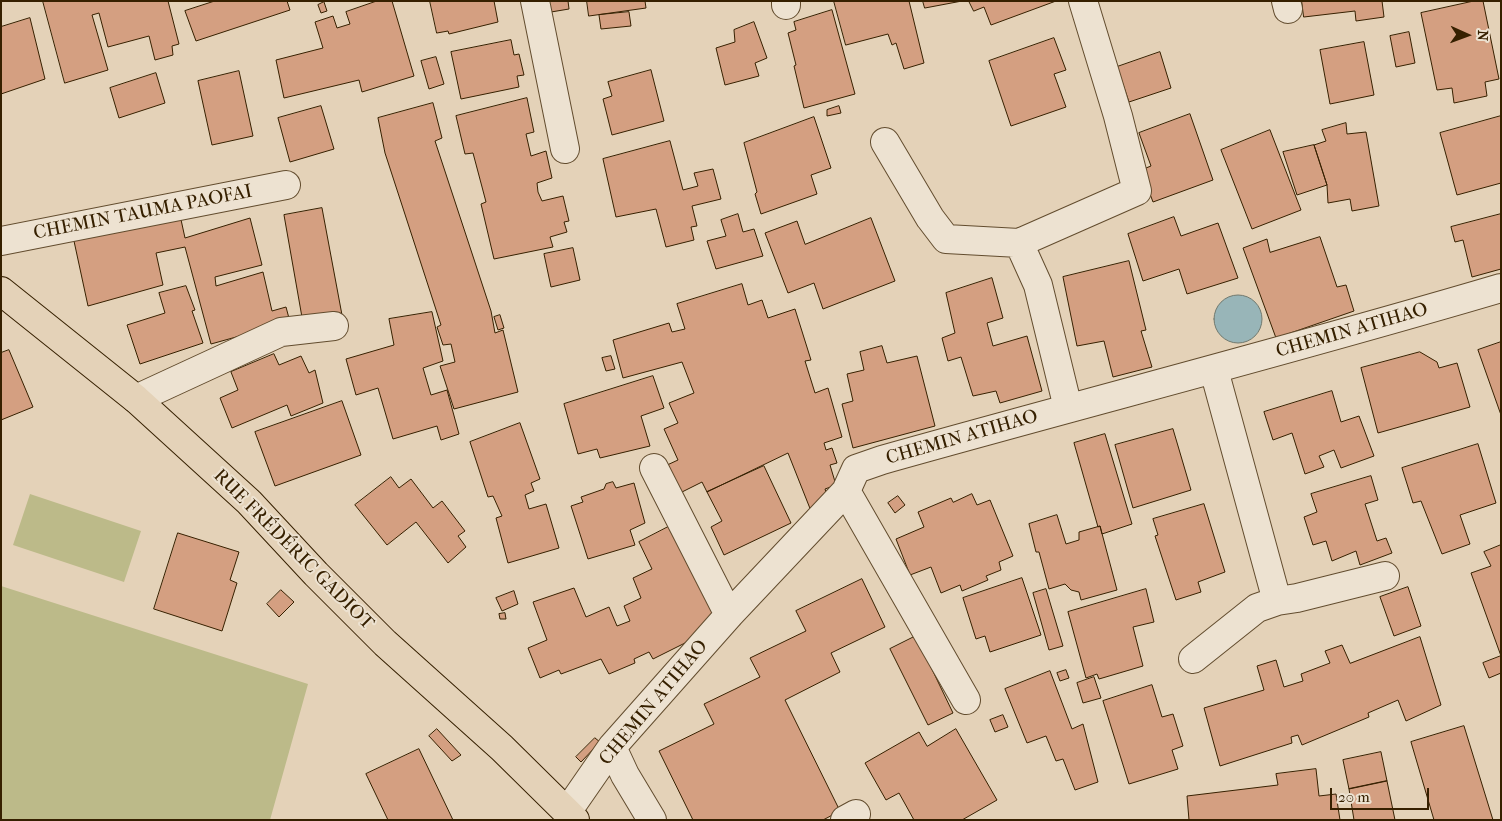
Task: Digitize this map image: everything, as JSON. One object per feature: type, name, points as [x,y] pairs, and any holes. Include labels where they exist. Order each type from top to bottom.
[{"type":"main road","name":"RUE FRÉDÉRIC GADIOT","points":[[1,291],[136,400],[249,502],[316,574],[385,643],[502,748],[571,816]]},
{"type":"street","points":[[535,1],[565,149]]},
{"type":"street","points":[[885,142],[930,218],[946,239],[1019,243],[1137,192],[1118,116],[1082,1]]},
{"type":"street","name":"CHEMIN TAUMA PAOFAI","points":[[1,241],[286,185]]},
{"type":"street","points":[[1019,243],[1038,285],[1068,408]]},
{"type":"street","name":"CHEMIN ATIHAO","points":[[571,816],[612,747],[729,615],[846,491],[856,469],[882,460],[1068,408],[1214,370],[1501,288]]},
{"type":"street","points":[[136,400],[281,332],[334,326]]},
{"type":"street","points":[[1214,370],[1277,601]]},
{"type":"street","points":[[654,468],[729,615]]},
{"type":"street","points":[[846,491],[966,700]]},
{"type":"street","points":[[1193,659],[1258,608],[1277,601],[1297,598],[1385,576]]},
{"type":"street","points":[[612,747],[625,775],[652,820]]},
{"type":"shaded area","points":[[30,494],[141,531],[124,582],[13,545]]},
{"type":"shaded area","points":[[1,586],[308,684],[270,820],[1,820]]},
{"type":"water","points":[[1233,295],[1243,295],[1255,302],[1262,314],[1262,324],[1255,336],[1243,343],[1233,343],[1225,339],[1218,332],[1214,324],[1214,314],[1218,306],[1225,299]]},
{"type":"building","points":[[43,1],[168,1],[179,44],[172,46],[173,55],[155,60],[149,36],[108,47],[99,13],[92,15],[108,70],[65,83]]},
{"type":"building","points":[[215,1],[287,1],[290,10],[196,41],[185,11]]},
{"type":"building","points":[[377,1],[392,1],[414,76],[362,92],[359,80],[284,98],[276,60],[323,48],[315,22],[333,16],[337,28],[350,24],[346,12]]},
{"type":"building","points":[[430,1],[494,1],[498,22],[449,34],[448,31],[437,33]]},
{"type":"building","points":[[549,1],[568,1],[569,9],[551,12]]},
{"type":"building","points":[[587,1],[645,1],[646,8],[589,16]]},
{"type":"building","points":[[834,1],[909,1],[924,63],[904,69],[896,43],[892,45],[888,34],[846,45]]},
{"type":"building","points":[[923,1],[962,1],[925,8]]},
{"type":"building","points":[[969,1],[1056,1],[991,25],[984,7],[974,11]]},
{"type":"building","points":[[1302,1],[1382,1],[1384,17],[1356,21],[1355,11],[1304,17]]},
{"type":"building","points":[[1474,1],[1483,1],[1499,79],[1485,82],[1487,96],[1454,103],[1452,88],[1437,90],[1421,13]]},
{"type":"building","points":[[324,2],[327,11],[321,13],[318,5]]},
{"type":"building","points":[[832,10],[855,94],[804,108],[788,33],[796,30],[794,22]]},
{"type":"building","points":[[629,12],[631,26],[601,29],[599,15]]},
{"type":"building","points":[[30,18],[45,79],[1,94],[1,27]]},
{"type":"building","points":[[754,22],[767,58],[755,63],[759,76],[725,85],[716,48],[735,42],[734,30]]},
{"type":"building","points":[[1409,32],[1415,63],[1396,67],[1390,36]]},
{"type":"building","points":[[1054,38],[1066,70],[1054,74],[1066,107],[1011,126],[989,61]]},
{"type":"building","points":[[511,40],[514,55],[519,54],[524,75],[517,76],[519,87],[461,99],[451,52]]},
{"type":"building","points":[[1364,42],[1374,95],[1330,104],[1320,50]]},
{"type":"building","points":[[1160,52],[1171,88],[1129,102],[1117,67]]},
{"type":"building","points":[[436,57],[444,84],[429,89],[421,61]]},
{"type":"building","points":[[651,70],[664,121],[612,135],[603,99],[612,96],[608,82]]},
{"type":"building","points":[[239,71],[253,136],[212,145],[198,81]]},
{"type":"building","points":[[156,73],[165,103],[119,118],[110,88]]},
{"type":"building","points":[[527,98],[534,132],[526,134],[531,156],[546,151],[552,178],[537,183],[538,192],[542,201],[563,196],[569,221],[564,222],[567,232],[550,237],[553,247],[494,259],[481,204],[486,202],[473,153],[465,154],[456,116]]},
{"type":"building","points":[[433,103],[442,138],[435,141],[491,311],[495,333],[503,330],[518,392],[454,409],[440,366],[455,362],[451,344],[443,345],[437,327],[441,325],[385,153],[378,118]]},
{"type":"building","points":[[321,106],[334,149],[290,162],[278,118]]},
{"type":"building","points":[[839,106],[841,113],[827,116],[827,110]]},
{"type":"building","points":[[1190,114],[1213,180],[1153,202],[1141,170],[1151,166],[1139,133]]},
{"type":"building","points":[[1501,116],[1501,183],[1457,195],[1440,133]]},
{"type":"building","points":[[814,117],[831,168],[811,175],[817,194],[761,214],[744,143]]},
{"type":"building","points":[[1346,123],[1347,134],[1366,132],[1379,206],[1352,211],[1350,199],[1328,203],[1327,185],[1314,145],[1326,141],[1322,130]]},
{"type":"building","points":[[1270,130],[1301,210],[1252,229],[1221,150]]},
{"type":"building","points":[[670,141],[683,190],[698,186],[694,173],[713,169],[721,199],[692,206],[697,226],[691,227],[694,240],[666,247],[656,209],[616,217],[603,159]]},
{"type":"building","points":[[1314,145],[1327,185],[1297,195],[1283,152]]},
{"type":"building","points":[[322,208],[342,315],[303,323],[284,215]]},
{"type":"building","points":[[738,214],[743,232],[754,229],[763,256],[716,269],[707,241],[726,236],[721,220]]},
{"type":"building","points":[[1501,214],[1501,269],[1472,277],[1463,240],[1455,242],[1451,227]]},
{"type":"building","points":[[180,215],[185,238],[250,218],[262,265],[215,277],[216,286],[263,272],[272,311],[286,307],[290,322],[211,344],[185,247],[156,253],[163,285],[88,306],[74,241]]},
{"type":"building","points":[[1174,217],[1181,236],[1218,223],[1238,278],[1187,294],[1179,269],[1143,281],[1128,234]]},
{"type":"building","points":[[871,218],[895,281],[823,309],[814,283],[788,293],[765,233],[797,221],[805,244]]},
{"type":"building","points":[[1320,237],[1337,287],[1346,285],[1354,311],[1276,338],[1243,248],[1267,239],[1270,252]]},
{"type":"building","points":[[573,248],[580,280],[551,287],[544,254]]},
{"type":"building","points":[[1129,261],[1146,330],[1141,331],[1152,367],[1113,377],[1104,341],[1077,346],[1063,277]]},
{"type":"building","points":[[992,278],[1003,318],[987,323],[993,346],[1027,336],[1042,391],[1000,403],[996,391],[973,396],[961,357],[948,361],[942,338],[955,333],[946,293]]},
{"type":"building","points":[[742,284],[748,305],[762,300],[768,318],[795,309],[811,360],[805,361],[815,393],[828,388],[842,437],[824,443],[826,450],[832,448],[837,463],[830,465],[836,485],[825,489],[830,505],[811,511],[788,453],[707,492],[702,482],[678,494],[665,466],[678,460],[664,429],[678,423],[669,403],[694,393],[682,362],[623,378],[613,340],[669,323],[672,332],[685,329],[677,304]]},
{"type":"building","points":[[186,286],[195,310],[192,311],[203,343],[140,364],[127,325],[165,313],[159,293]]},
{"type":"building","points":[[432,312],[443,361],[423,368],[431,395],[447,390],[459,434],[441,440],[437,426],[393,439],[378,388],[356,395],[346,359],[394,345],[389,319]]},
{"type":"building","points":[[500,315],[504,328],[498,330],[494,317]]},
{"type":"building","points":[[1501,342],[1501,415],[1478,350]]},
{"type":"building","points":[[882,346],[887,363],[917,356],[935,426],[853,448],[842,404],[853,401],[847,374],[864,370],[860,352]]},
{"type":"building","points":[[9,350],[33,407],[1,420],[1,353]]},
{"type":"building","points":[[1420,352],[1437,362],[1439,368],[1457,363],[1470,407],[1378,433],[1361,368]]},
{"type":"building","points":[[274,354],[279,365],[301,356],[309,373],[315,370],[323,403],[291,416],[287,405],[232,428],[220,398],[238,390],[231,372]]},
{"type":"building","points":[[611,356],[615,369],[606,371],[602,358]]},
{"type":"building","points":[[653,376],[664,408],[641,416],[650,446],[600,458],[597,449],[578,454],[564,404]]},
{"type":"building","points":[[1332,391],[1341,422],[1359,416],[1374,456],[1341,468],[1334,450],[1319,456],[1324,467],[1305,474],[1292,433],[1273,440],[1264,412]]},
{"type":"building","points":[[342,401],[361,455],[275,486],[255,432]]},
{"type":"building","points":[[520,423],[540,479],[531,483],[534,491],[525,495],[529,509],[546,504],[559,548],[508,563],[496,518],[502,516],[493,496],[488,497],[470,442]]},
{"type":"building","points":[[1173,429],[1191,490],[1133,508],[1115,445]]},
{"type":"building","points":[[1105,434],[1132,524],[1102,534],[1100,526],[1098,527],[1074,443]]},
{"type":"building","points":[[1478,444],[1496,503],[1460,515],[1470,544],[1442,554],[1421,501],[1413,503],[1402,468]]},
{"type":"building","points":[[764,466],[791,523],[724,555],[711,527],[722,521],[707,492]]},
{"type":"building","points":[[1371,476],[1378,500],[1365,504],[1377,541],[1386,538],[1392,553],[1360,565],[1356,551],[1332,561],[1326,541],[1313,545],[1304,517],[1317,512],[1311,494]]},
{"type":"building","points":[[391,477],[399,488],[411,479],[433,508],[442,501],[465,531],[458,536],[466,547],[448,563],[416,522],[387,545],[355,505]]},
{"type":"building","points":[[613,482],[616,488],[634,483],[645,523],[630,530],[635,545],[588,559],[571,506],[583,502],[581,497],[604,489],[606,484]]},
{"type":"building","points":[[972,494],[977,505],[990,500],[1013,556],[999,562],[1001,570],[986,576],[988,580],[962,591],[960,585],[941,593],[931,567],[910,575],[896,539],[924,527],[918,512],[951,498],[953,502]]},
{"type":"building","points":[[898,496],[905,505],[895,513],[888,503]]},
{"type":"building","points":[[1204,504],[1225,572],[1198,582],[1201,592],[1176,600],[1155,536],[1158,535],[1153,519]]},
{"type":"building","points":[[1057,515],[1066,544],[1079,540],[1079,532],[1100,526],[1117,590],[1081,600],[1079,592],[1071,590],[1065,584],[1049,589],[1039,552],[1036,552],[1029,524]]},
{"type":"building","points":[[672,525],[719,622],[699,636],[653,659],[649,652],[634,659],[635,663],[609,674],[601,659],[561,674],[559,670],[540,678],[528,648],[547,640],[533,602],[574,588],[586,617],[609,607],[617,626],[630,621],[624,606],[641,598],[633,578],[652,569],[639,542]]},
{"type":"building","points":[[178,533],[239,552],[230,580],[237,583],[222,631],[154,609]]},
{"type":"building","points":[[1501,545],[1501,656],[1471,573],[1491,566],[1484,552]]},
{"type":"building","points":[[1022,578],[1041,635],[990,652],[985,636],[976,639],[963,598]]},
{"type":"building","points":[[862,579],[885,627],[831,653],[840,672],[785,700],[840,811],[823,820],[693,820],[659,751],[714,724],[704,704],[760,677],[750,658],[806,631],[796,611]]},
{"type":"building","points":[[1408,587],[1421,626],[1394,636],[1380,597]]},
{"type":"building","points":[[1046,589],[1063,646],[1049,650],[1033,593]]},
{"type":"building","points":[[1146,589],[1154,622],[1133,627],[1143,666],[1099,679],[1097,674],[1086,678],[1068,612]]},
{"type":"building","points":[[281,590],[294,602],[279,617],[267,604]]},
{"type":"building","points":[[514,591],[518,604],[502,611],[496,598]]},
{"type":"building","points":[[505,613],[506,619],[500,619],[499,614]]},
{"type":"building","points":[[916,636],[953,713],[928,725],[890,649]]},
{"type":"building","points":[[1420,637],[1441,705],[1406,721],[1398,700],[1368,713],[1369,717],[1302,745],[1298,735],[1291,737],[1292,743],[1220,766],[1204,708],[1264,690],[1257,666],[1276,660],[1284,687],[1303,681],[1301,674],[1330,663],[1325,651],[1342,645],[1350,663]]},
{"type":"building","points":[[1501,656],[1501,673],[1489,678],[1483,663]]},
{"type":"building","points":[[1066,670],[1069,678],[1060,681],[1057,673]]},
{"type":"building","points":[[1050,671],[1072,729],[1083,724],[1098,782],[1075,790],[1063,759],[1056,761],[1046,736],[1027,743],[1005,689]]},
{"type":"building","points":[[1094,677],[1101,698],[1083,703],[1077,683]]},
{"type":"building","points":[[1152,685],[1162,717],[1173,714],[1183,746],[1172,750],[1178,769],[1129,784],[1103,701]]},
{"type":"building","points":[[1003,715],[1008,727],[995,732],[990,720]]},
{"type":"building","points":[[1464,726],[1493,820],[1434,820],[1411,742]]},
{"type":"building","points":[[437,729],[461,755],[452,761],[429,736]]},
{"type":"building","points":[[956,729],[997,800],[962,820],[914,820],[899,793],[886,800],[865,763],[919,732],[927,746]]},
{"type":"building","points":[[595,738],[600,742],[581,762],[576,757]]},
{"type":"building","points":[[419,749],[453,820],[388,820],[366,774]]},
{"type":"building","points":[[1381,752],[1387,781],[1349,789],[1343,760]]},
{"type":"building","points":[[1316,769],[1319,796],[1336,794],[1340,820],[1189,820],[1187,796],[1278,785],[1276,774]]},
{"type":"building","points":[[1387,781],[1395,820],[1354,820],[1349,789]]}]
